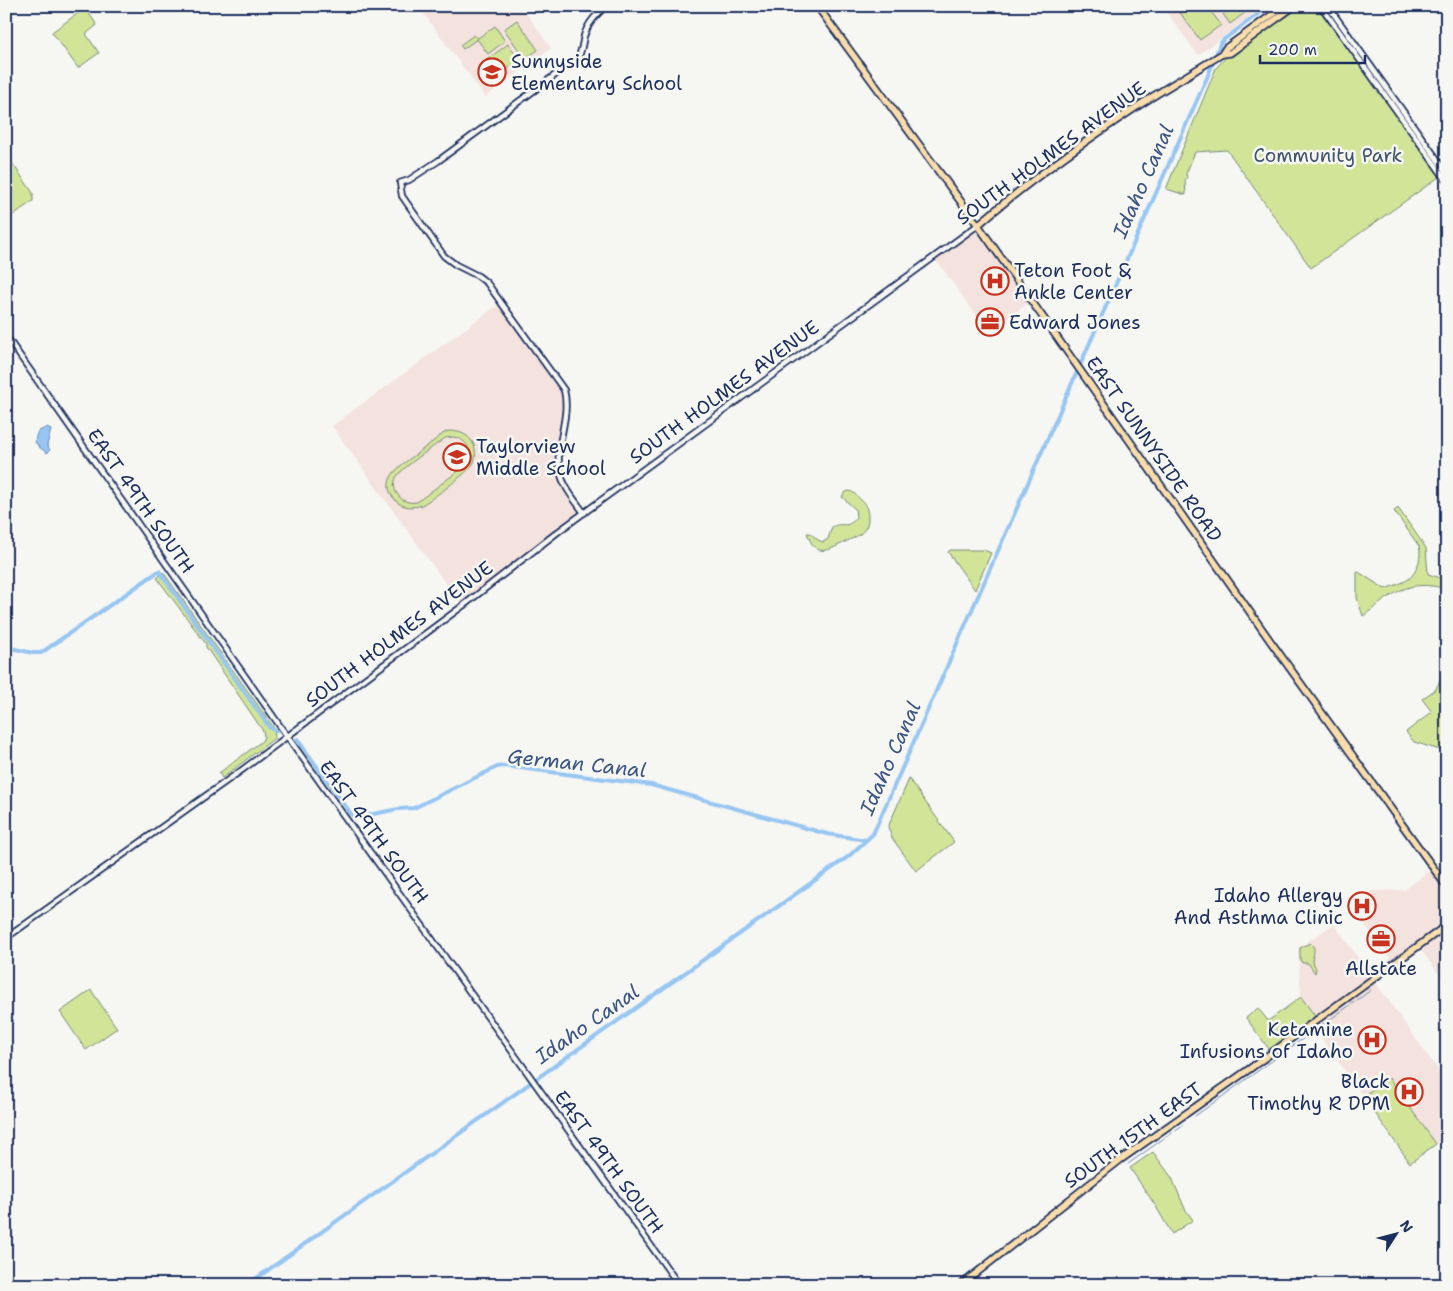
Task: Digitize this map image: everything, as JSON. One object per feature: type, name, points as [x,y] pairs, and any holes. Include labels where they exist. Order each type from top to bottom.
[{"type":"main road","name":"EAST SUNNYSIDE ROAD","points":[[817,6],[978,225],[1271,642],[1447,887]]},
{"type":"main road","name":"SOUTH HOLMES AVENUE","points":[[978,225],[1034,180],[1104,129],[1222,54],[1226,48],[1284,6]]},
{"type":"main road","name":"SOUTH HOLMES AVENUE","points":[[1222,54],[1230,53],[1294,6]]},
{"type":"main road","name":"SOUTH 15TH EAST","points":[[961,1285],[1120,1160],[1249,1070],[1447,925]]},
{"type":"street","points":[[584,513],[567,488],[560,470],[560,453],[566,410],[564,390],[487,283],[478,276],[456,266],[444,256],[402,196],[400,182],[418,175],[576,59],[581,53],[584,35],[589,24],[606,6]]},
{"type":"street","points":[[1321,6],[1447,181]]},
{"type":"street","points":[[1328,6],[1447,173]]},
{"type":"street","name":"SOUTH HOLMES AVENUE","points":[[6,938],[206,796],[464,605],[584,513],[978,225]]},
{"type":"street","name":"EAST 49TH SOUTH","points":[[6,336],[287,736],[679,1285]]},
{"type":"shaded area","name":"Sunnyside Elementary School","points":[[418,6],[521,6],[551,48],[485,97]]},
{"type":"shaded area","points":[[1162,6],[1265,6],[1198,55]]},
{"type":"shaded area","points":[[978,225],[1031,301],[988,332],[934,257]]},
{"type":"shaded area","name":"Taylorview Middle School","points":[[502,302],[564,390],[566,398],[560,453],[562,479],[584,513],[462,606],[332,426]]},
{"type":"shaded area","points":[[1447,856],[1447,985],[1418,946],[1394,964],[1351,906],[1372,891],[1405,890]]},
{"type":"shaded area","points":[[1334,924],[1443,1077],[1447,1075],[1447,1136],[1436,1144],[1389,1078],[1363,1096],[1311,1024],[1318,1020],[1301,997],[1298,948]]},
{"type":"green space","points":[[1175,6],[1207,6],[1221,25],[1200,40]]},
{"type":"green space","points":[[1234,6],[1254,6],[1230,24],[1223,14]]},
{"type":"green space","name":"Community Park","points":[[1303,6],[1316,6],[1442,175],[1311,268],[1227,150],[1195,152],[1186,174],[1186,195],[1166,189],[1216,68],[1230,53]]},
{"type":"green space","points":[[85,8],[97,25],[86,34],[99,53],[78,68],[52,32]]},
{"type":"green space","points":[[517,20],[538,50],[525,59],[504,29]]},
{"type":"green space","points":[[495,26],[505,41],[488,54],[477,39],[463,49],[460,45],[474,35],[478,38]]},
{"type":"green space","points":[[508,44],[519,60],[497,77],[485,61]]},
{"type":"green space","points":[[6,154],[33,193],[33,201],[6,220]]},
{"type":"green space","points":[[449,431],[456,432],[469,437],[475,448],[474,462],[458,478],[422,505],[408,507],[402,505],[396,501],[391,493],[389,486],[393,474],[403,464]],"holes":[[[445,438],[458,438],[468,447],[469,456],[465,466],[417,502],[403,500],[396,492],[394,485],[399,473]]]},
{"type":"green space","points":[[849,491],[863,502],[867,510],[868,522],[864,531],[837,546],[826,550],[817,549],[810,541],[807,533],[823,542],[828,539],[832,527],[850,524],[856,518],[855,509],[842,497],[844,493]]},
{"type":"green space","points":[[1398,508],[1426,548],[1428,574],[1447,580],[1447,589],[1421,585],[1401,590],[1363,616],[1357,598],[1357,571],[1385,589],[1402,583],[1411,577],[1419,562],[1419,546],[1394,511]]},
{"type":"green space","points":[[950,550],[984,550],[991,553],[975,590],[948,552]]},
{"type":"green space","points":[[163,572],[274,728],[275,738],[222,778],[219,773],[262,741],[263,731],[206,647],[206,644],[157,578]]},
{"type":"green space","points":[[1447,664],[1447,744],[1440,750],[1414,742],[1406,732],[1432,712],[1422,699],[1436,689]]},
{"type":"green space","points":[[909,779],[954,842],[916,871],[892,838],[888,827]]},
{"type":"green space","points":[[1310,943],[1314,949],[1312,961],[1316,968],[1315,973],[1308,963],[1302,963],[1300,959],[1300,948]]},
{"type":"green space","points":[[91,990],[117,1028],[86,1050],[60,1012]]},
{"type":"green space","points":[[1301,997],[1318,1020],[1272,1053],[1246,1018],[1258,1008],[1268,1021]]},
{"type":"green space","points":[[1389,1078],[1436,1144],[1410,1163],[1363,1096]]},
{"type":"green space","points":[[1153,1152],[1172,1178],[1185,1209],[1193,1220],[1172,1234],[1130,1168]]},
{"type":"water","points":[[48,427],[51,430],[47,445],[50,450],[47,453],[35,442],[38,432]]},
{"type":"waterway","name":"Idaho Canal","points":[[247,1285],[849,856],[873,834],[1209,73],[1220,44],[1269,6]]},
{"type":"waterway","name":"German Canal","points":[[6,647],[41,653],[159,571],[270,728],[276,731]]},
{"type":"waterway","name":"German Canal","points":[[297,739],[354,818],[398,809],[414,808],[497,767],[504,766],[651,785],[827,834],[866,840]]},
{"type":"waterway","points":[[1195,1116],[1371,990]]},
{"type":"waterway","points":[[1128,1164],[1184,1124]]},
{"type":"place","name":"Sunnyside Elementary School","points":[[492,72]]},
{"type":"place","name":"Teton Foot & Ankle Center","points":[[995,281]]},
{"type":"place","name":"Edward Jones","points":[[990,322]]},
{"type":"place","name":"Taylorview Middle School","points":[[457,457]]},
{"type":"place","name":"Idaho Allergy And Asthma Clinic","points":[[1362,906]]},
{"type":"place","name":"Allstate","points":[[1381,939]]},
{"type":"place","name":"Ketamine Infusions of Idaho","points":[[1372,1040]]},
{"type":"place","name":"Black Timothy R DPM","points":[[1409,1092]]}]
